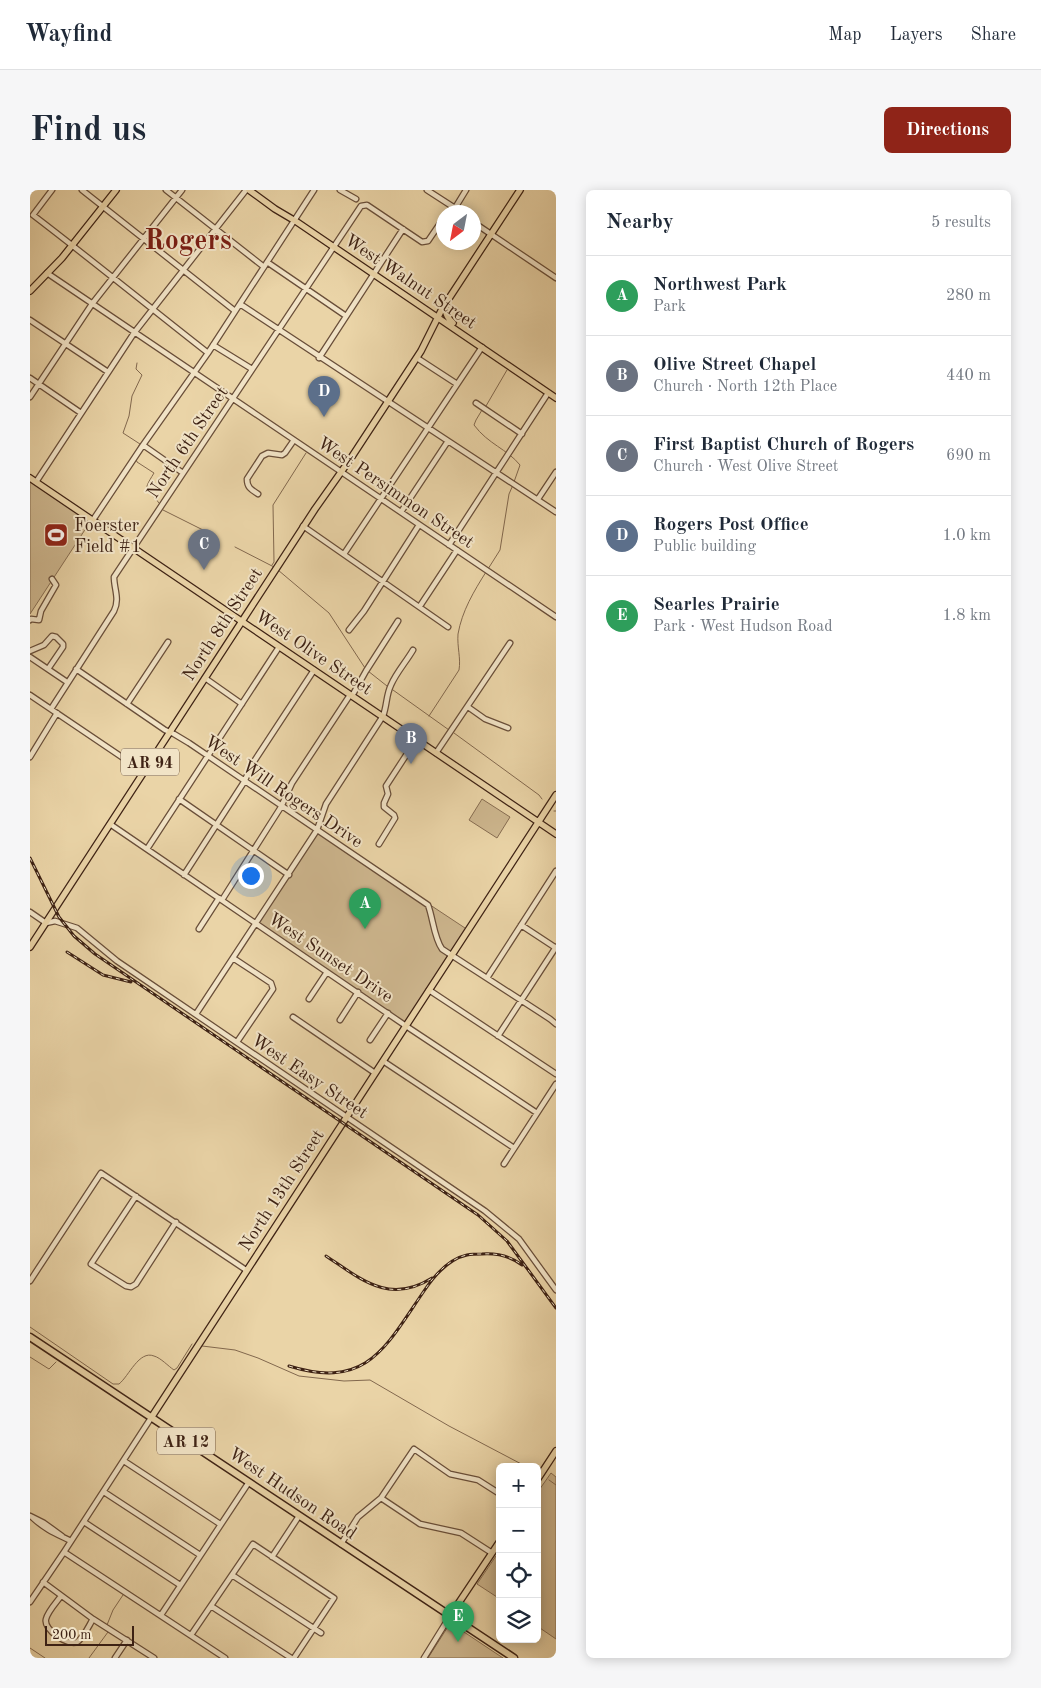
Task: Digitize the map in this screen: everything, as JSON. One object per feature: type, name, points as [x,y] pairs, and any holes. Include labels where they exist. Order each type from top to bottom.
[{"type":"highway","name":"West Hudson Road","points":[[30,1338],[514,1658]]},
{"type":"main road","points":[[30,291],[73,245],[116,190]]},
{"type":"main road","name":"West Walnut Street","points":[[248,190],[556,398]]},
{"type":"main road","name":"North 8th Street","points":[[30,947],[303,526],[417,358],[444,306],[520,190]]},
{"type":"main road","points":[[444,306],[449,320],[467,333],[473,341]]},
{"type":"main road","points":[[431,332],[443,324],[449,324]]},
{"type":"main road","name":"West Olive Street","points":[[30,478],[556,834]]},
{"type":"main road","name":"North 13th Street","points":[[151,1418],[556,795]]},
{"type":"main road","points":[[541,1474],[555,1455]]},
{"type":"main road","points":[[450,1616],[496,1547]]},
{"type":"street","points":[[52,190],[33,215],[208,353]]},
{"type":"street","points":[[82,190],[235,311]]},
{"type":"street","points":[[166,190],[264,268]]},
{"type":"street","points":[[30,397],[92,304],[182,190]]},
{"type":"street","points":[[36,482],[134,333],[215,228],[248,190]]},
{"type":"street","points":[[93,520],[208,353],[314,190]]},
{"type":"street","points":[[340,190],[356,199]]},
{"type":"street","points":[[427,190],[448,205]]},
{"type":"street","points":[[454,205],[466,190]]},
{"type":"street","name":"North 6th Street","points":[[51,709],[117,605],[114,577],[361,206],[363,204],[367,206],[403,229]]},
{"type":"street","points":[[481,227],[556,278]]},
{"type":"street","points":[[319,358],[403,229],[425,242],[428,241],[436,230]]},
{"type":"street","points":[[267,262],[346,316]]},
{"type":"street","name":"West Persimmon Street","points":[[47,273],[556,617]]},
{"type":"street","points":[[240,304],[319,358],[556,512]]},
{"type":"street","points":[[30,320],[108,372]]},
{"type":"street","points":[[213,345],[252,369]]},
{"type":"street","points":[[344,554],[482,347]]},
{"type":"street","points":[[417,358],[457,384]]},
{"type":"street","points":[[30,378],[81,413]]},
{"type":"street","points":[[449,545],[548,393]]},
{"type":"street","points":[[476,403],[522,434]]},
{"type":"street","points":[[258,494],[250,489],[247,484],[262,456],[268,453],[282,455],[294,440]]},
{"type":"street","points":[[401,512],[448,441]]},
{"type":"street","points":[[143,445],[183,473]]},
{"type":"street","points":[[538,499],[556,472]]},
{"type":"street","points":[[350,630],[364,612],[419,525]]},
{"type":"street","points":[[303,526],[448,627]]},
{"type":"street","points":[[420,606],[457,550]]},
{"type":"street","points":[[30,620],[39,620],[41,611],[56,585],[52,579]]},
{"type":"street","points":[[199,929],[282,807],[292,783],[351,696],[398,621]]},
{"type":"street","points":[[30,651],[44,645],[52,636],[61,640],[62,647],[48,669]]},
{"type":"street","points":[[127,704],[168,642]]},
{"type":"street","points":[[436,753],[510,643]]},
{"type":"street","points":[[147,849],[279,647]]},
{"type":"street","points":[[196,1014],[257,924],[317,830],[326,804],[382,716],[391,684],[413,650]]},
{"type":"street","points":[[30,657],[67,682]]},
{"type":"street","name":"West Will Rogers Drive","points":[[76,669],[428,905],[433,918],[438,944],[442,949],[556,1024]]},
{"type":"street","points":[[184,875],[244,782],[253,762],[314,670]]},
{"type":"street","points":[[204,678],[242,704]]},
{"type":"street","points":[[30,695],[144,772]]},
{"type":"street","points":[[468,707],[485,719],[508,728]]},
{"type":"street","points":[[30,757],[57,713]]},
{"type":"street","points":[[379,844],[395,818],[384,807],[388,794],[386,786],[416,740]]},
{"type":"street","points":[[179,799],[289,875]]},
{"type":"street","name":"West Sunset Drive","points":[[110,824],[537,1113]]},
{"type":"street","points":[[488,978],[556,871]]},
{"type":"street","name":"West Easy Street","points":[[30,912],[46,923],[55,921],[77,928],[117,961],[485,1211],[519,1239],[556,1290]]},
{"type":"street","points":[[498,1036],[556,948],[522,925]]},
{"type":"street","points":[[233,958],[271,983],[273,989],[237,1042]]},
{"type":"street","points":[[309,998],[327,972]]},
{"type":"street","points":[[429,990],[556,1074]]},
{"type":"street","points":[[340,1020],[358,992]]},
{"type":"street","points":[[370,1040],[388,1013]]},
{"type":"street","points":[[293,1017],[375,1073]]},
{"type":"street","points":[[383,1061],[514,1148]]},
{"type":"street","points":[[504,1164],[556,1084]]},
{"type":"street","points":[[30,1281],[101,1173],[246,1270]]},
{"type":"street","points":[[136,1196],[91,1264],[126,1286],[131,1287],[136,1284],[176,1222]]},
{"type":"street","name":"North 13th Street","points":[[30,1602],[151,1418]]},
{"type":"street","points":[[341,1544],[358,1517],[381,1498],[414,1449],[450,1474],[478,1480],[496,1491]]},
{"type":"street","points":[[124,1461],[220,1524]]},
{"type":"street","points":[[161,1615],[249,1482]]},
{"type":"street","points":[[104,1492],[200,1555]]},
{"type":"street","points":[[381,1498],[420,1524],[461,1533],[492,1553]]},
{"type":"street","points":[[272,1557],[300,1516]]},
{"type":"street","points":[[32,1517],[71,1541]]},
{"type":"street","points":[[84,1522],[180,1585]]},
{"type":"street","points":[[191,1635],[252,1544],[334,1598],[293,1658],[212,1606]]},
{"type":"street","points":[[64,1552],[225,1658]]},
{"type":"street","points":[[232,1575],[321,1633]]},
{"type":"street","points":[[43,1582],[93,1619],[154,1658]]},
{"type":"street","points":[[61,1596],[47,1616],[46,1624],[49,1630],[65,1641],[74,1642],[80,1639],[93,1619]]},
{"type":"street","points":[[424,1658],[450,1616]]},
{"type":"street","points":[[115,1658],[127,1640]]},
{"type":"shaded area","points":[[30,479],[92,519],[30,614]]},
{"type":"shaded area","points":[[482,799],[510,817],[497,838],[469,820]]},
{"type":"shaded area","points":[[317,830],[468,930],[406,1026],[257,924]]},
{"type":"shaded area","points":[[551,1473],[556,1477],[556,1639],[541,1629],[541,1487]]},
{"type":"shaded area","points":[[496,1556],[496,1596],[477,1584]]},
{"type":"shaded area","points":[[452,1624],[503,1658],[428,1658],[449,1625]]},
{"type":"waterway","points":[[134,455],[140,444],[123,433],[129,416],[132,396],[142,375],[136,369],[137,363]]},
{"type":"waterway","points":[[486,406],[507,370]]},
{"type":"waterway","points":[[482,410],[474,425],[479,432],[515,459],[520,465],[514,482]]},
{"type":"waterway","points":[[272,565],[274,562],[273,505],[306,453]]},
{"type":"waterway","points":[[136,459],[137,462],[154,473],[147,490],[159,503]]},
{"type":"waterway","points":[[488,569],[500,550],[509,494],[513,485]]},
{"type":"waterway","points":[[163,510],[203,530]]},
{"type":"waterway","points":[[235,547],[274,567]]},
{"type":"waterway","points":[[278,570],[329,613],[365,668]]},
{"type":"waterway","points":[[429,716],[459,670],[458,634],[462,617],[486,572]]},
{"type":"waterway","points":[[368,671],[387,686]]},
{"type":"waterway","points":[[393,690],[449,730]]},
{"type":"waterway","points":[[454,733],[542,799]]},
{"type":"waterway","points":[[30,1327],[113,1384],[119,1384],[139,1360],[149,1355],[159,1358],[174,1370],[192,1344]]},
{"type":"waterway","points":[[202,1346],[235,1350],[299,1376],[344,1381],[370,1380],[449,1426],[519,1463]]},
{"type":"waterway","points":[[30,1357],[49,1369],[56,1362]]},
{"type":"waterway","points":[[549,1480],[556,1485]]},
{"type":"waterway","points":[[107,1625],[113,1610],[123,1595]]},
{"type":"waterway","points":[[89,1658],[108,1632]]},
{"type":"waterway","points":[[30,1648],[45,1658]]},
{"type":"railway","points":[[30,858],[59,917],[74,936],[95,954],[478,1215],[507,1241],[556,1308]]},
{"type":"railway","points":[[67,952],[103,975],[131,982]]},
{"type":"railway","points":[[289,1366],[316,1372],[338,1372],[356,1368],[371,1359],[385,1346],[437,1274],[448,1264],[460,1257],[474,1254],[498,1255],[513,1259],[522,1265]]},
{"type":"railway","points":[[326,1256],[364,1280],[376,1286],[389,1289],[417,1286],[432,1278]]},
{"type":"place","name":"Rogers Post Office","points":[[324,417]]},
{"type":"place","name":"Foerster Field #1","points":[[56,535]]},
{"type":"place","name":"First Baptist Church of Rogers","points":[[204,570]]},
{"type":"place","name":"Olive Street Chapel","points":[[411,764]]},
{"type":"place","name":"Northwest Park","points":[[365,929]]},
{"type":"place","name":"Searles Prairie","points":[[458,1642]]},
{"type":"district","name":"Rogers","points":[[188,239]]}]
